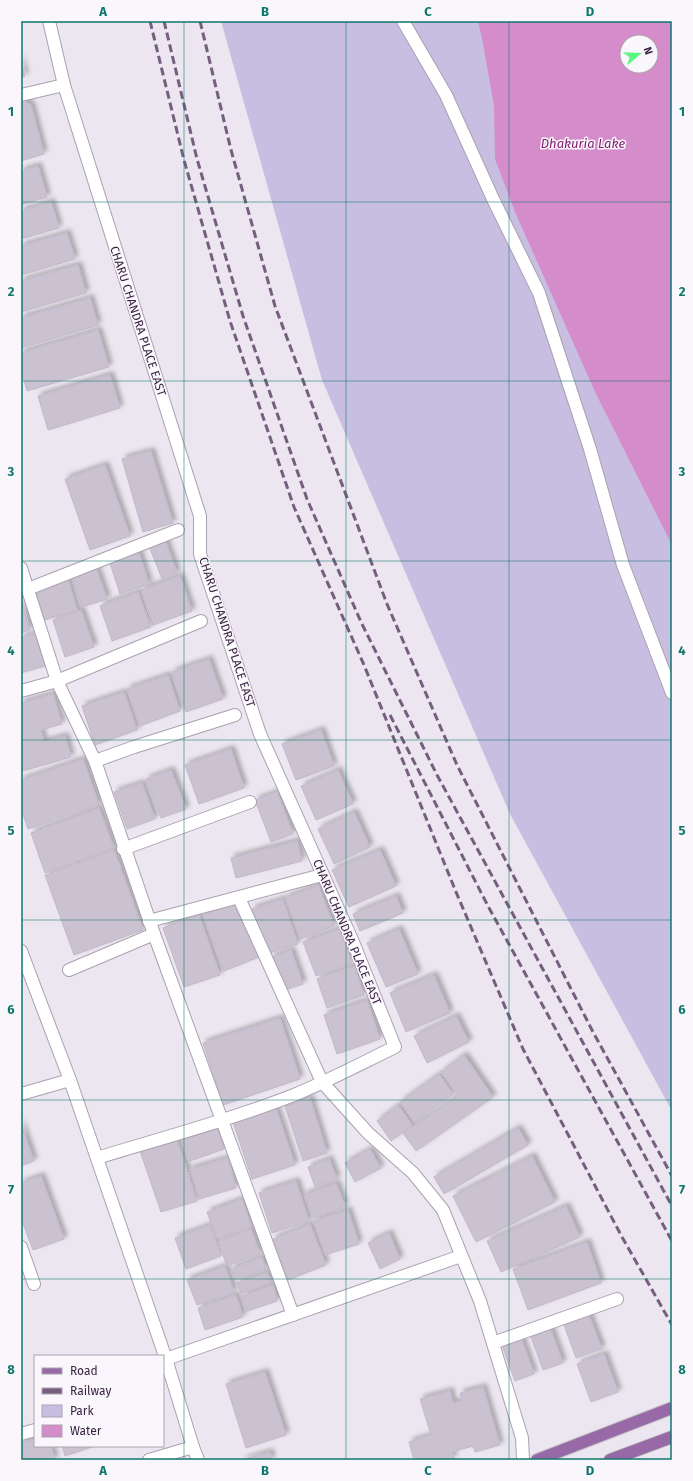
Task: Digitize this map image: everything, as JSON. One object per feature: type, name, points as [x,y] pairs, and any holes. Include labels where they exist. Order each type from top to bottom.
[{"type":"main road","points":[[537,1460],[672,1408]]},
{"type":"main road","points":[[610,1460],[672,1437]]},
{"type":"street","name":"CHARU CHANDRA PLACE EAST","points":[[49,21],[64,85],[200,516],[200,554],[260,734],[353,942],[395,1046],[293,1095],[221,1120],[97,1158]]},
{"type":"street","points":[[403,21],[446,95],[539,293],[590,448],[623,565],[672,693]]},
{"type":"street","points":[[21,95],[64,85]]},
{"type":"street","points":[[28,589],[178,530]]},
{"type":"street","points":[[21,568],[57,680],[94,762],[149,921],[294,1315]]},
{"type":"street","points":[[21,691],[57,680],[201,622]]},
{"type":"street","points":[[94,762],[134,747],[235,715]]},
{"type":"street","points":[[123,849],[250,802]]},
{"type":"street","points":[[149,921],[322,875]]},
{"type":"street","points":[[239,898],[322,1082],[368,1133],[413,1172],[443,1210],[480,1301],[522,1438],[522,1460]]},
{"type":"street","points":[[69,970],[154,934]]},
{"type":"street","points":[[21,951],[70,1080],[166,1358],[198,1460]]},
{"type":"street","points":[[21,1094],[70,1080]]},
{"type":"street","points":[[21,1247],[34,1284]]},
{"type":"street","points":[[166,1358],[461,1256]]},
{"type":"street","points":[[493,1343],[616,1299]]},
{"type":"street","points":[[21,1434],[34,1430]]},
{"type":"street","points":[[149,1460],[193,1447]]},
{"type":"green space","points":[[221,21],[672,21],[672,1111],[510,814],[322,380]]},
{"type":"water","name":"Dhakuria Lake","points":[[478,21],[672,21],[672,545],[596,394],[515,212],[495,159],[494,106]]},
{"type":"building","points":[[21,60],[25,76],[21,77]]},
{"type":"building","points":[[21,100],[31,105],[44,154],[21,161]]},
{"type":"building","points":[[38,166],[47,197],[21,205],[21,171]]},
{"type":"building","points":[[51,202],[59,228],[21,239],[21,211]]},
{"type":"building","points":[[67,233],[75,259],[21,275],[21,246]]},
{"type":"building","points":[[78,265],[86,293],[21,312],[21,281]]},
{"type":"building","points":[[90,298],[98,325],[21,348],[21,318]]},
{"type":"building","points":[[98,330],[109,367],[27,391],[21,370],[21,353]]},
{"type":"building","points":[[110,375],[120,408],[48,430],[38,396]]},
{"type":"building","points":[[151,451],[173,523],[143,532],[122,459]]},
{"type":"building","points":[[105,465],[130,536],[90,550],[65,479]]},
{"type":"building","points":[[165,540],[177,573],[162,579],[149,546]]},
{"type":"building","points":[[138,550],[149,584],[120,594],[109,560]]},
{"type":"building","points":[[95,565],[107,599],[82,607],[71,574]]},
{"type":"building","points":[[180,576],[192,611],[153,625],[141,590]]},
{"type":"building","points":[[68,579],[77,610],[45,620],[35,589]]},
{"type":"building","points":[[138,592],[151,627],[112,641],[100,606]]},
{"type":"building","points":[[21,599],[30,630],[21,633]]},
{"type":"building","points":[[81,610],[94,647],[65,657],[53,620]]},
{"type":"building","points":[[35,634],[45,666],[21,673],[21,638]]},
{"type":"building","points":[[209,659],[223,699],[186,712],[172,672]]},
{"type":"building","points":[[168,675],[180,711],[140,726],[127,689]]},
{"type":"building","points":[[124,692],[137,730],[95,745],[82,706]]},
{"type":"building","points":[[53,694],[62,724],[41,730],[44,742],[65,736],[71,757],[23,771],[21,764],[21,703]]},
{"type":"building","points":[[321,730],[334,766],[296,780],[282,744]]},
{"type":"building","points":[[231,749],[244,788],[199,804],[185,765]]},
{"type":"building","points":[[83,759],[99,805],[28,829],[21,808],[21,780]]},
{"type":"building","points":[[171,770],[186,809],[161,818],[146,779]]},
{"type":"building","points":[[338,770],[353,804],[316,820],[301,786]]},
{"type":"building","points":[[142,783],[155,819],[127,829],[114,792]]},
{"type":"building","points":[[277,792],[293,834],[271,842],[255,800]]},
{"type":"building","points":[[99,808],[114,848],[45,873],[31,833]]},
{"type":"building","points":[[354,812],[370,847],[334,864],[318,829]]},
{"type":"building","points":[[297,841],[302,861],[236,878],[231,858]]},
{"type":"building","points":[[114,850],[143,930],[74,955],[45,875]]},
{"type":"building","points":[[380,850],[396,886],[349,907],[332,870]]},
{"type":"building","points":[[318,885],[334,926],[300,939],[285,898]]},
{"type":"building","points":[[396,896],[403,913],[360,931],[353,914]]},
{"type":"building","points":[[283,899],[298,944],[266,954],[252,909]]},
{"type":"building","points":[[239,902],[259,957],[224,971],[203,915]]},
{"type":"building","points":[[199,915],[220,975],[184,987],[163,928]]},
{"type":"building","points":[[339,929],[352,963],[316,976],[303,942]]},
{"type":"building","points":[[399,929],[418,974],[386,987],[367,943]]},
{"type":"building","points":[[291,950],[303,984],[282,991],[270,958]]},
{"type":"building","points":[[354,966],[364,995],[327,1008],[317,979]]},
{"type":"building","points":[[434,975],[450,1013],[406,1032],[390,993]]},
{"type":"building","points":[[367,1000],[380,1039],[337,1054],[324,1015]]},
{"type":"building","points":[[456,1016],[469,1042],[427,1063],[414,1036]]},
{"type":"building","points":[[280,1018],[300,1079],[223,1105],[203,1043]]},
{"type":"building","points":[[464,1055],[493,1097],[416,1151],[403,1133],[458,1096],[441,1072]]},
{"type":"building","points":[[439,1074],[453,1094],[414,1122],[400,1102]]},
{"type":"building","points":[[310,1098],[327,1153],[303,1161],[285,1106]]},
{"type":"building","points":[[398,1105],[412,1125],[391,1141],[377,1121]]},
{"type":"building","points":[[276,1108],[295,1165],[252,1179],[233,1122]]},
{"type":"building","points":[[21,1124],[34,1161],[21,1166]]},
{"type":"building","points":[[216,1125],[224,1149],[190,1161],[181,1136]]},
{"type":"building","points":[[518,1128],[528,1145],[444,1194],[434,1177]]},
{"type":"building","points":[[177,1140],[197,1201],[161,1212],[140,1151]]},
{"type":"building","points":[[370,1149],[381,1168],[355,1182],[345,1163]]},
{"type":"building","points":[[532,1156],[555,1202],[476,1242],[453,1196]]},
{"type":"building","points":[[228,1158],[236,1188],[199,1199],[190,1169]]},
{"type":"building","points":[[329,1159],[337,1179],[315,1187],[308,1167]]},
{"type":"building","points":[[41,1176],[64,1239],[33,1250],[21,1218],[21,1183]]},
{"type":"building","points":[[296,1181],[309,1221],[272,1233],[259,1193]]},
{"type":"building","points":[[336,1183],[345,1206],[314,1219],[304,1195]]},
{"type":"building","points":[[242,1199],[251,1227],[217,1239],[207,1212]]},
{"type":"building","points":[[566,1206],[580,1237],[501,1272],[487,1241]]},
{"type":"building","points":[[348,1210],[359,1244],[325,1255],[314,1221]]},
{"type":"building","points":[[310,1224],[326,1265],[288,1280],[273,1239]]},
{"type":"building","points":[[210,1225],[221,1256],[186,1269],[175,1238]]},
{"type":"building","points":[[251,1229],[260,1254],[227,1266],[218,1241]]},
{"type":"building","points":[[389,1233],[400,1259],[380,1269],[368,1243]]},
{"type":"building","points":[[587,1242],[601,1283],[528,1310],[513,1269]]},
{"type":"building","points":[[262,1257],[266,1269],[235,1280],[231,1269]]},
{"type":"building","points":[[225,1266],[234,1292],[197,1305],[187,1280]]},
{"type":"building","points":[[267,1272],[271,1283],[241,1294],[237,1283]]},
{"type":"building","points":[[273,1285],[277,1301],[247,1311],[242,1296]]},
{"type":"building","points":[[236,1295],[243,1317],[205,1330],[198,1308]]},
{"type":"building","points":[[588,1313],[602,1349],[576,1358],[563,1322]]},
{"type":"building","points":[[550,1327],[563,1363],[543,1370],[530,1334]]},
{"type":"building","points":[[521,1338],[534,1374],[515,1381],[502,1345]]},
{"type":"building","points":[[604,1354],[618,1392],[591,1402],[577,1364]]},
{"type":"building","points":[[265,1372],[286,1435],[246,1448],[226,1384]]},
{"type":"building","points":[[483,1387],[500,1445],[475,1452],[473,1446],[452,1452],[454,1458],[447,1460],[414,1460],[409,1442],[431,1435],[420,1399],[450,1391],[453,1403],[462,1401],[460,1393]]},
{"type":"building","points":[[34,1439],[34,1447],[51,1447],[55,1460],[21,1460],[21,1443]]},
{"type":"building","points":[[62,1447],[92,1447],[65,1456]]},
{"type":"building","points":[[270,1452],[272,1460],[241,1460]]},
{"type":"railway","points":[[150,21],[184,160],[230,321],[294,507],[364,665],[456,892],[523,1049],[622,1237],[672,1325]]},
{"type":"railway","points":[[164,21],[197,159],[243,316],[307,499],[361,622],[437,775],[672,1206]]},
{"type":"railway","points":[[200,21],[231,150],[275,306],[387,604],[457,765],[593,1032],[672,1176]]},
{"type":"railway","points":[[390,715],[488,906],[672,1241]]}]
